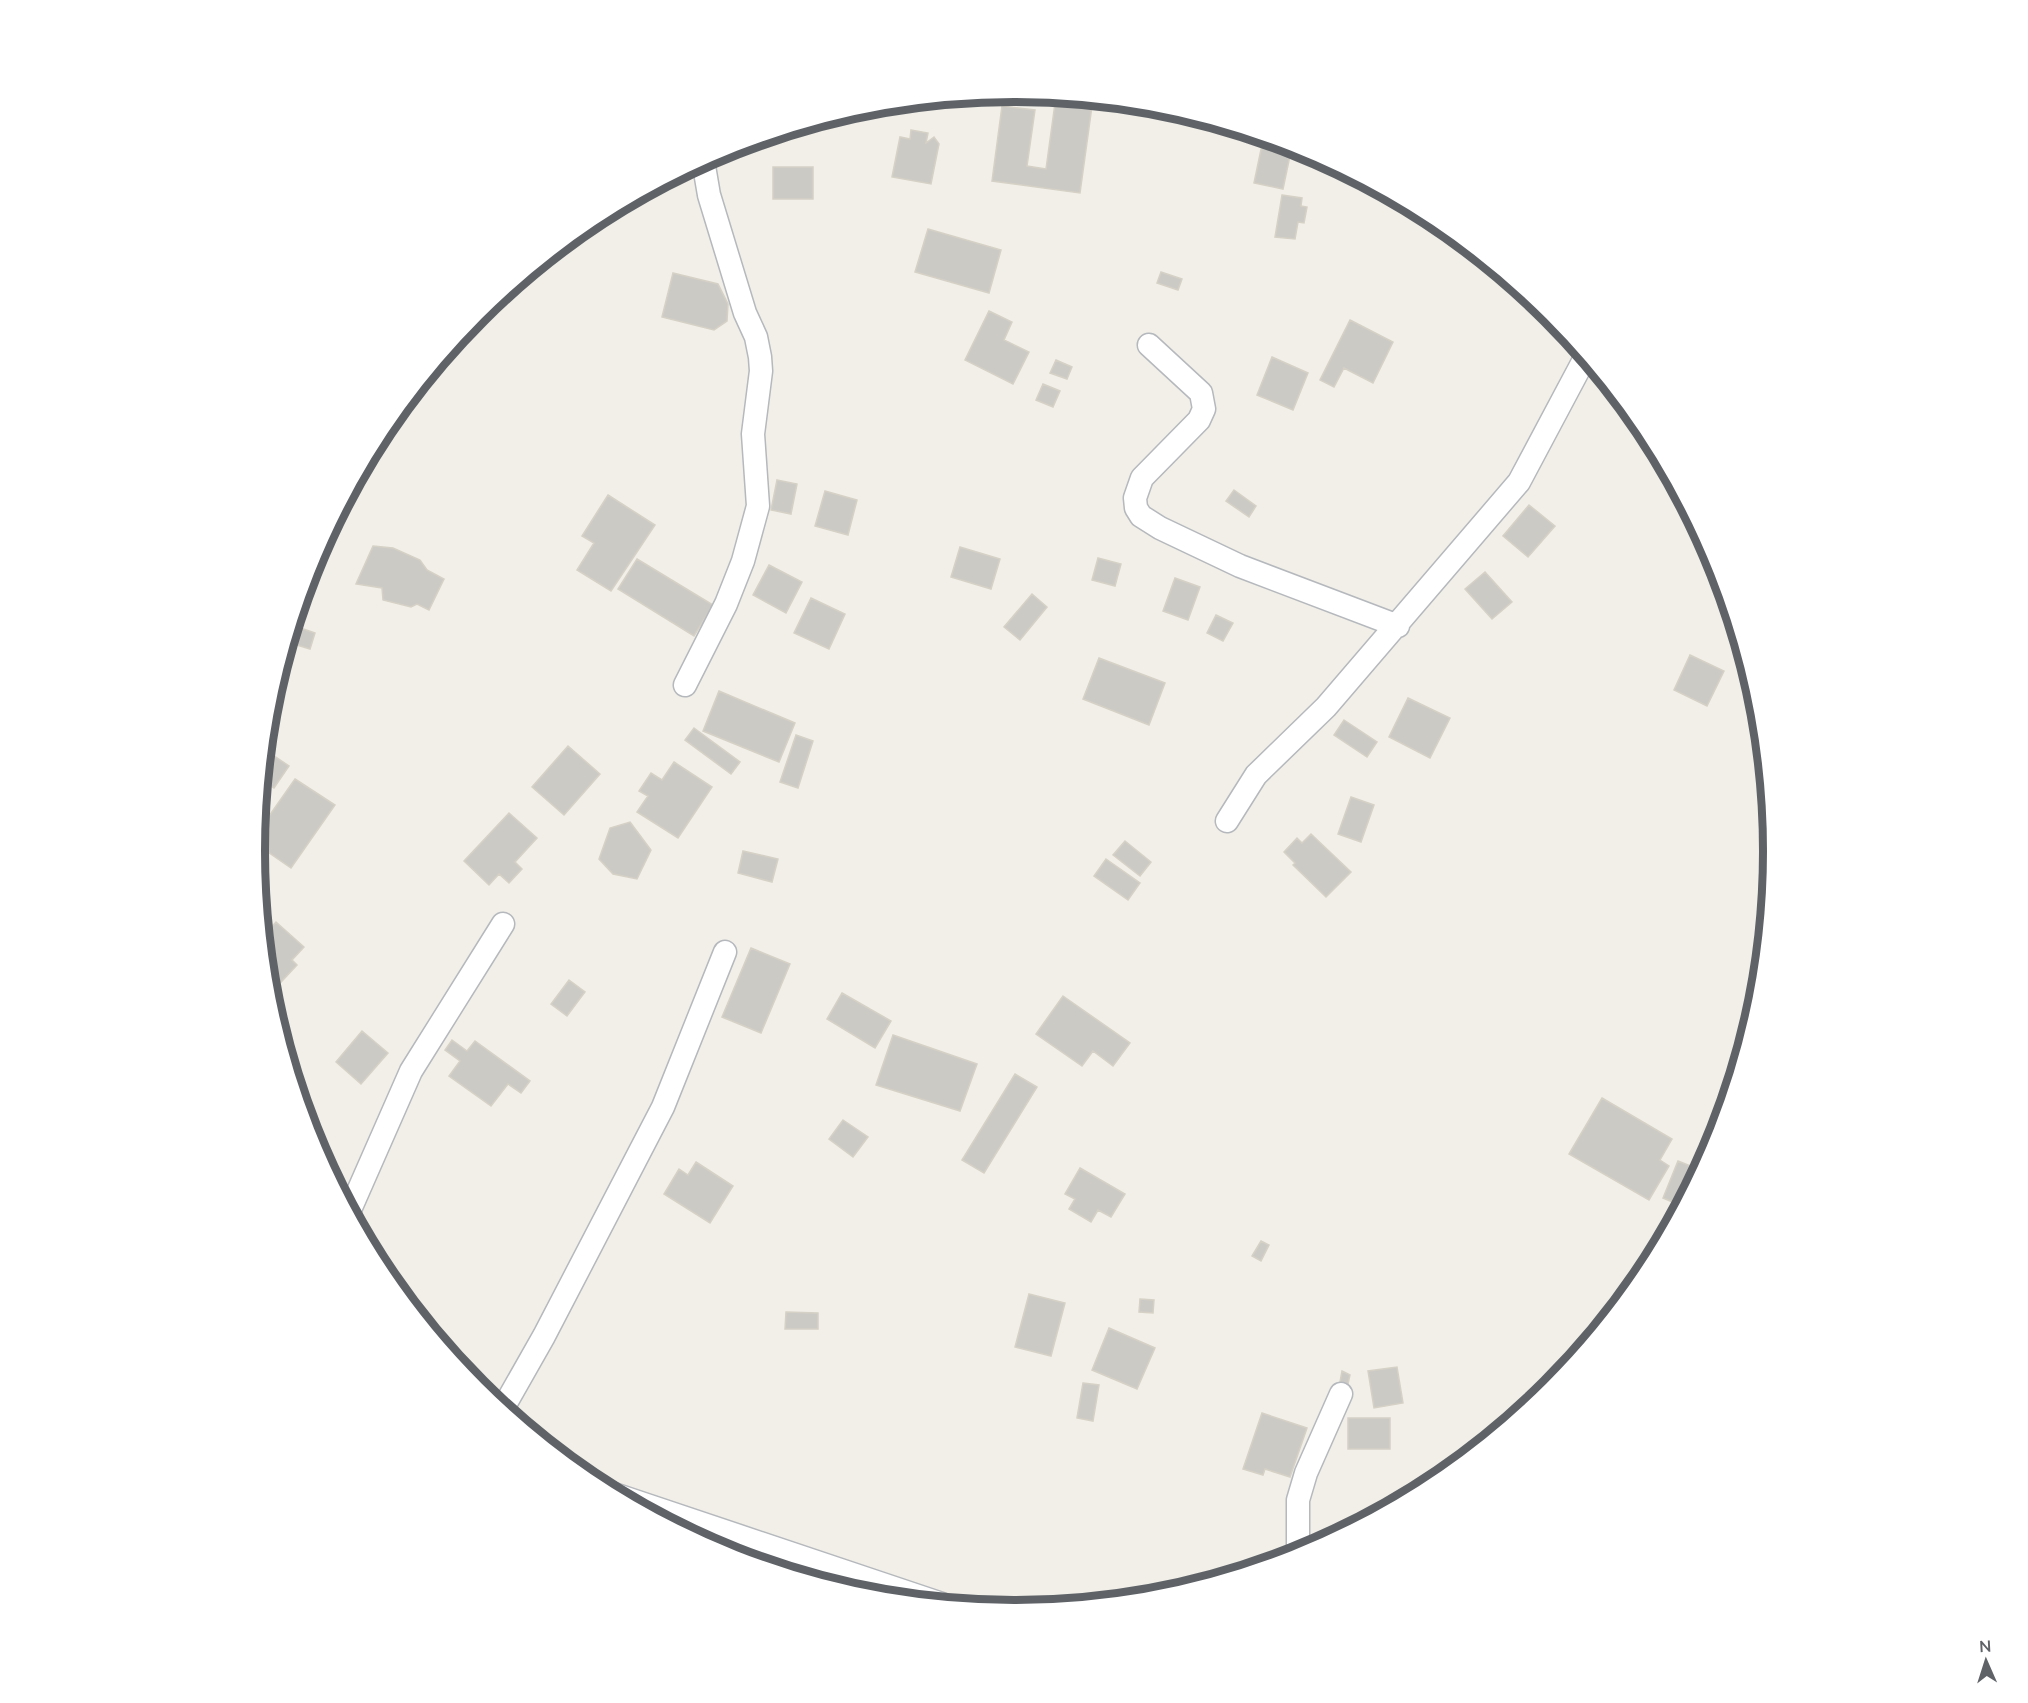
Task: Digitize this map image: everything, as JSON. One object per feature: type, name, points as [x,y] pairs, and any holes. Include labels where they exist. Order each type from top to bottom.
[{"type":"street","points":[[685,685],[726,604],[743,561],[758,506],[753,434],[761,371],[756,337],[745,313],[709,195],[705,169]]},
{"type":"street","points":[[1149,345],[1201,393],[1204,409],[1198,420],[1142,478],[1135,498],[1141,516],[1160,528],[1232,563],[1398,626]]},
{"type":"street","points":[[1227,821],[1256,775],[1326,706],[1398,626],[1520,482],[1583,363]]},
{"type":"street","points":[[353,1203],[411,1071],[503,924]]},
{"type":"street","points":[[506,1402],[544,1336],[663,1107],[725,952]]},
{"type":"street","points":[[1298,1545],[1298,1500],[1306,1473],[1341,1394]]},
{"type":"street","points":[[646,1505],[914,1595]]},
{"type":"building","points":[[1055,104],[1092,106],[1080,193],[992,181],[1002,106],[1035,110],[1027,166],[1046,169]]},
{"type":"building","points":[[911,130],[928,133],[926,143],[934,137],[939,144],[931,184],[892,177],[900,137],[910,139]]},
{"type":"building","points":[[1262,145],[1290,155],[1283,189],[1254,183]]},
{"type":"building","points":[[773,167],[813,167],[813,199],[773,199]]},
{"type":"building","points":[[1282,195],[1302,198],[1301,206],[1307,207],[1304,223],[1298,222],[1295,239],[1275,237]]},
{"type":"building","points":[[928,229],[1001,250],[989,293],[915,272]]},
{"type":"building","points":[[1161,272],[1182,279],[1178,290],[1157,283]]},
{"type":"building","points":[[673,273],[718,284],[728,304],[727,321],[714,330],[662,317]]},
{"type":"building","points":[[989,311],[1012,322],[1004,340],[1029,352],[1013,384],[965,360]]},
{"type":"building","points":[[1350,320],[1393,342],[1373,383],[1344,368],[1334,387],[1320,380]]},
{"type":"building","points":[[1272,357],[1308,373],[1293,410],[1257,395]]},
{"type":"building","points":[[1056,360],[1072,367],[1067,379],[1050,373]]},
{"type":"building","points":[[1043,384],[1060,391],[1053,407],[1036,400]]},
{"type":"building","points":[[777,480],[797,484],[791,514],[771,510]]},
{"type":"building","points":[[1234,490],[1256,506],[1249,517],[1226,501]]},
{"type":"building","points":[[825,491],[857,500],[848,535],[815,526]]},
{"type":"building","points":[[608,495],[655,525],[611,591],[577,570],[594,543],[582,536]]},
{"type":"building","points":[[1529,505],[1555,526],[1528,557],[1503,536]]},
{"type":"building","points":[[373,546],[393,548],[420,560],[427,570],[444,579],[429,610],[417,604],[411,607],[383,600],[382,588],[356,584]]},
{"type":"building","points":[[960,547],[1000,559],[991,589],[951,577]]},
{"type":"building","points":[[1098,558],[1121,564],[1115,586],[1092,580]]},
{"type":"building","points":[[637,559],[713,605],[694,636],[618,589]]},
{"type":"building","points":[[769,565],[802,582],[786,613],[753,595]]},
{"type":"building","points":[[1485,572],[1512,602],[1492,619],[1465,589]]},
{"type":"building","points":[[1175,578],[1200,587],[1188,620],[1163,611]]},
{"type":"building","points":[[1032,594],[1047,607],[1020,640],[1004,627]]},
{"type":"building","points":[[811,598],[845,614],[829,649],[794,633]]},
{"type":"building","points":[[1216,615],[1233,623],[1223,641],[1207,633]]},
{"type":"building","points":[[299,627],[315,633],[310,649],[294,644]]},
{"type":"building","points":[[1690,655],[1724,671],[1707,706],[1674,690]]},
{"type":"building","points":[[1099,658],[1165,683],[1149,725],[1083,699]]},
{"type":"building","points":[[719,691],[795,723],[779,762],[703,731]]},
{"type":"building","points":[[1408,698],[1450,718],[1430,758],[1389,737]]},
{"type":"building","points":[[1344,720],[1377,742],[1367,757],[1334,735]]},
{"type":"building","points":[[694,728],[740,762],[731,774],[685,740]]},
{"type":"building","points":[[796,735],[813,741],[798,788],[780,782]]},
{"type":"building","points":[[568,746],[600,774],[564,815],[532,787]]},
{"type":"building","points":[[271,754],[289,766],[274,788],[268,784]]},
{"type":"building","points":[[674,762],[712,787],[678,838],[637,812],[648,796],[639,791],[651,773],[662,780]]},
{"type":"building","points":[[295,779],[335,805],[291,868],[264,849],[265,821]]},
{"type":"building","points":[[1351,797],[1374,805],[1361,842],[1338,834]]},
{"type":"building","points":[[509,813],[537,838],[515,862],[522,869],[509,883],[499,874],[489,885],[464,861]]},
{"type":"building","points":[[630,822],[651,850],[637,879],[613,874],[599,859],[610,828]]},
{"type":"building","points":[[1311,834],[1351,872],[1326,897],[1293,865],[1295,863],[1284,852],[1297,838],[1302,843]]},
{"type":"building","points":[[1125,841],[1151,862],[1140,876],[1113,855]]},
{"type":"building","points":[[743,851],[778,859],[772,882],[738,873]]},
{"type":"building","points":[[1106,859],[1140,883],[1128,900],[1094,876]]},
{"type":"building","points":[[276,922],[304,947],[292,960],[297,965],[277,986],[271,949],[269,930]]},
{"type":"building","points":[[751,948],[790,964],[761,1033],[722,1017]]},
{"type":"building","points":[[569,980],[585,992],[567,1016],[551,1004]]},
{"type":"building","points":[[842,993],[891,1021],[875,1048],[827,1019]]},
{"type":"building","points":[[1063,996],[1130,1043],[1113,1066],[1093,1051],[1082,1066],[1036,1034]]},
{"type":"building","points":[[362,1031],[388,1053],[361,1084],[336,1062]]},
{"type":"building","points":[[893,1035],[977,1064],[960,1111],[876,1085]]},
{"type":"building","points":[[452,1040],[467,1051],[475,1041],[530,1081],[521,1093],[508,1084],[491,1106],[449,1076],[460,1061],[445,1050]]},
{"type":"building","points":[[1015,1074],[1037,1087],[984,1173],[962,1160]]},
{"type":"building","points":[[1602,1098],[1672,1139],[1660,1160],[1669,1166],[1649,1200],[1569,1154]]},
{"type":"building","points":[[843,1120],[868,1137],[853,1157],[829,1139]]},
{"type":"building","points":[[1678,1161],[1693,1167],[1675,1203],[1663,1198]]},
{"type":"building","points":[[696,1162],[733,1186],[710,1223],[664,1194],[679,1169],[688,1175]]},
{"type":"building","points":[[1080,1168],[1125,1194],[1111,1217],[1098,1210],[1091,1222],[1069,1209],[1075,1199],[1065,1194]]},
{"type":"building","points":[[1261,1241],[1269,1245],[1261,1261],[1252,1256]]},
{"type":"building","points":[[1029,1294],[1065,1303],[1051,1356],[1015,1347]]},
{"type":"building","points":[[1140,1299],[1154,1300],[1153,1313],[1139,1312]]},
{"type":"building","points":[[786,1312],[818,1313],[818,1329],[785,1329]]},
{"type":"building","points":[[1109,1328],[1155,1348],[1137,1389],[1092,1370]]},
{"type":"building","points":[[1397,1367],[1403,1403],[1374,1408],[1368,1371]]},
{"type":"building","points":[[1342,1371],[1350,1375],[1348,1384],[1340,1382]]},
{"type":"building","points":[[1083,1383],[1099,1385],[1093,1421],[1077,1418]]},
{"type":"building","points":[[1262,1413],[1307,1428],[1290,1477],[1265,1469],[1263,1475],[1243,1469]]},
{"type":"building","points":[[1348,1418],[1390,1418],[1390,1449],[1348,1449]]}]
